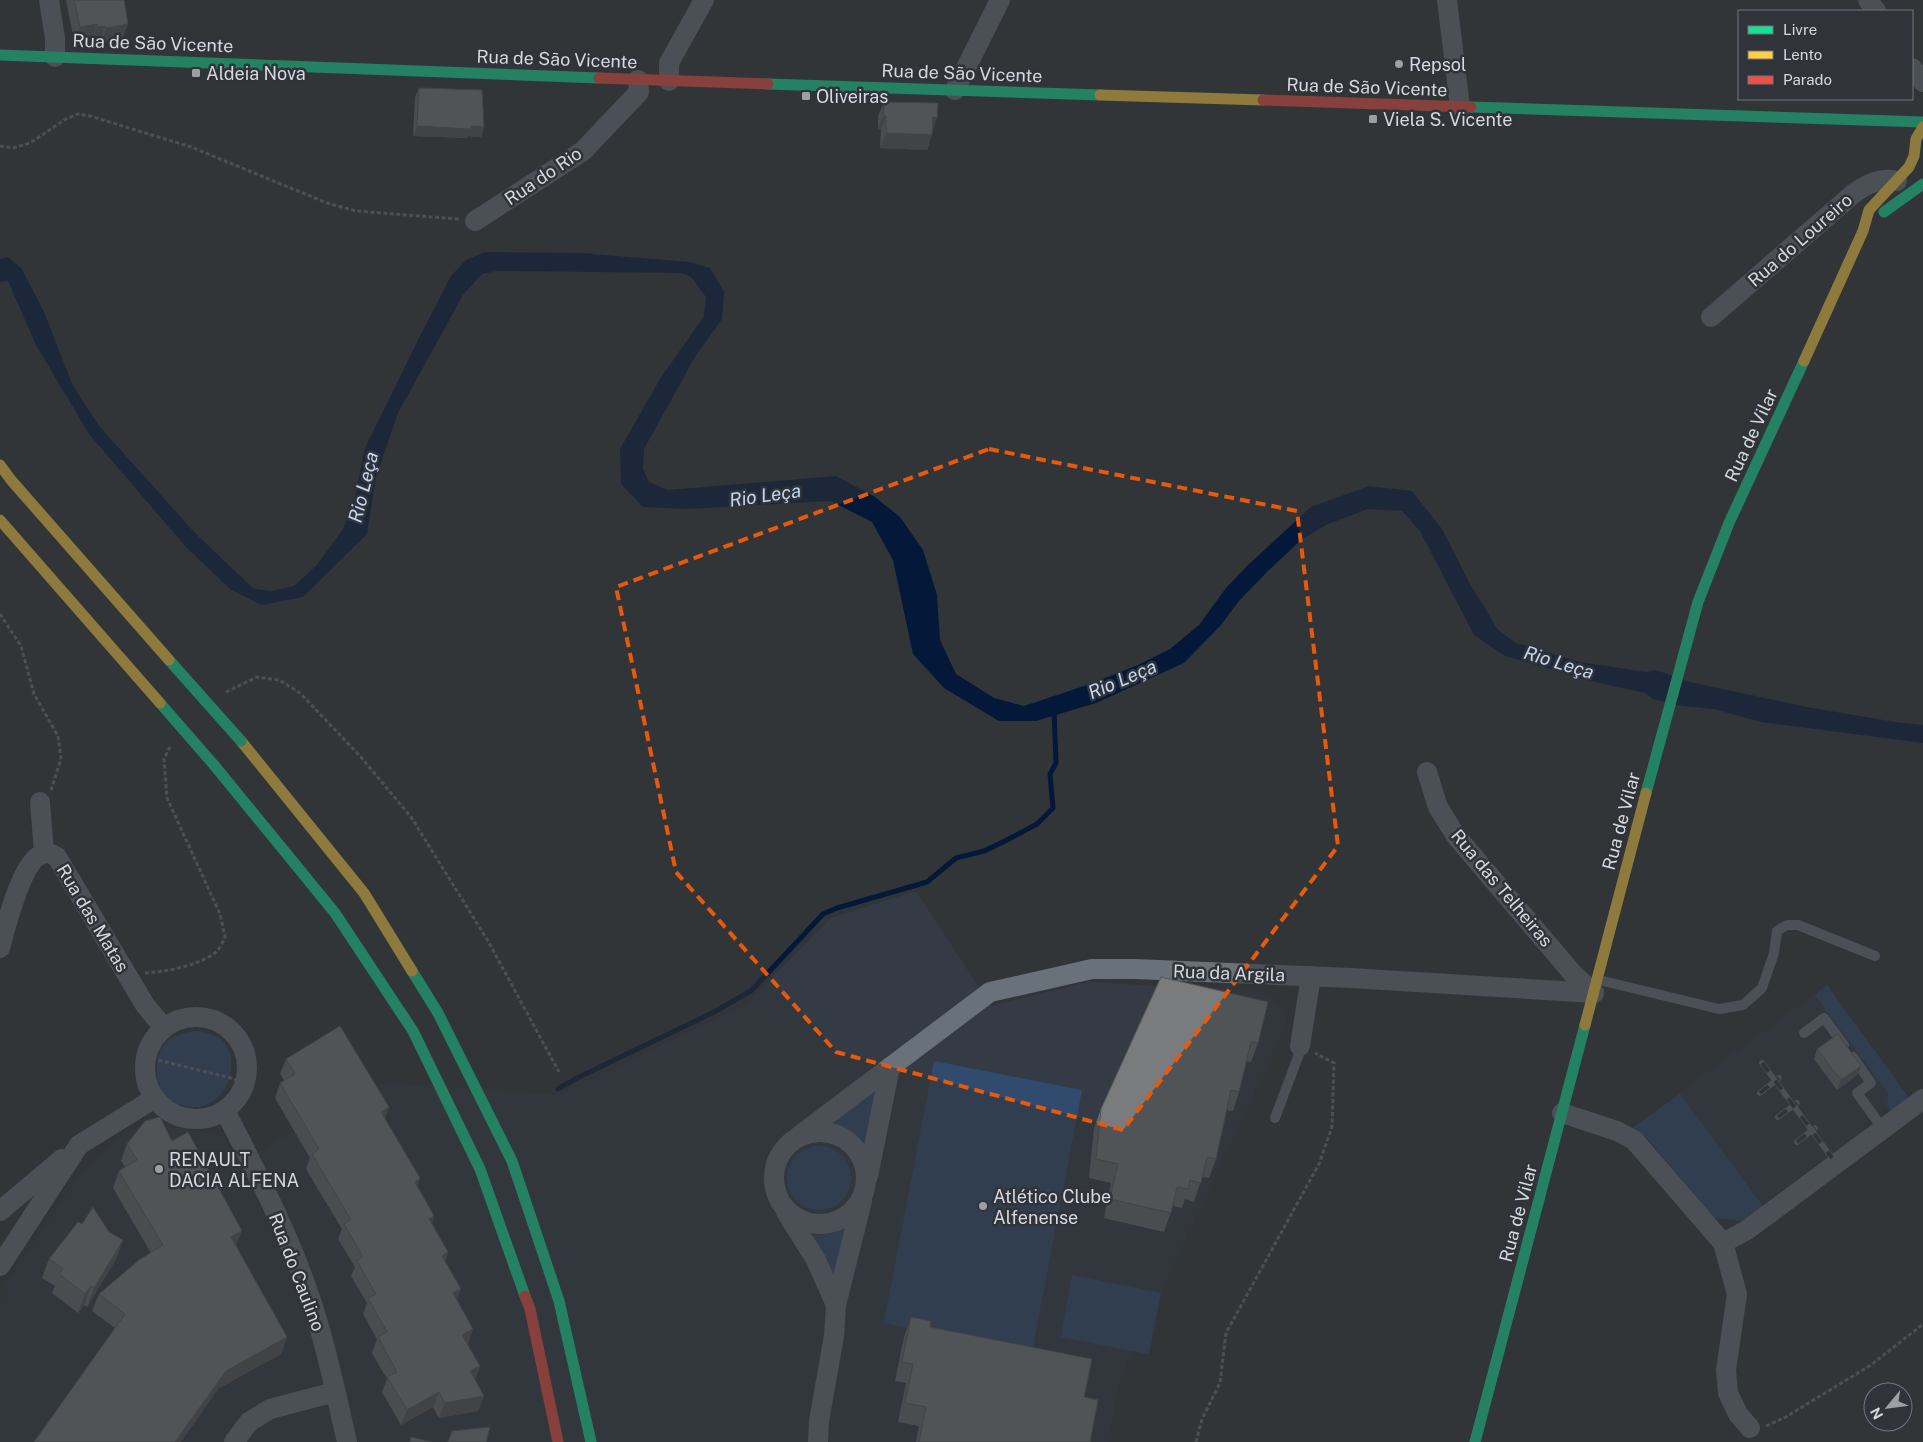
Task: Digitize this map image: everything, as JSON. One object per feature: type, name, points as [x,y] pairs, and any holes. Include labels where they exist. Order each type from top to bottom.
[{"type":"main road","name":"Rua de São Vicente","points":[[0,55],[638,80],[1923,122]]},
{"type":"main road","name":"Rua de Vilar","points":[[1475,1442],[1678,670],[1698,602],[1729,523],[1863,231],[1869,210],[1909,167],[1914,156],[1916,138],[1923,127]]},
{"type":"main road","name":"Rua de Vilar","points":[[1863,231],[1886,211],[1923,184]]},
{"type":"main road","points":[[0,465],[11,480],[241,741],[364,893],[410,965],[438,1012],[512,1161],[559,1301],[591,1442]]},
{"type":"main road","points":[[0,520],[214,766],[335,913],[413,1031],[480,1169],[530,1309],[558,1442]]},
{"type":"street","points":[[49,0],[55,38],[55,57]]},
{"type":"street","points":[[669,81],[669,64],[704,0]]},
{"type":"street","points":[[955,90],[1000,0]]},
{"type":"street","points":[[1447,0],[1460,107]]},
{"type":"street","points":[[1913,70],[1923,82]]},
{"type":"street","name":"Rua do Rio","points":[[475,220],[583,152],[638,92],[638,80]]},
{"type":"street","name":"Rua do Loureiro","points":[[1711,317],[1853,194],[1868,184],[1886,178],[1897,181]]},
{"type":"street","name":"Rua das Telheiras","points":[[1427,772],[1438,807],[1456,836],[1574,975],[1596,986]]},
{"type":"street","points":[[40,802],[44,853]]},
{"type":"street","name":"Rua das Matas","points":[[0,948],[9,894],[33,861],[44,853],[57,856],[145,1005],[164,1028]]},
{"type":"street","name":"Rua da Argila","points":[[836,1305],[816,1260],[780,1201],[774,1186],[774,1172],[778,1157],[787,1145],[990,992],[1092,969],[1596,986]]},
{"type":"street","points":[[1300,1046],[1311,976]]},
{"type":"street","points":[[193,1017],[208,1018],[222,1024],[234,1034],[242,1045],[248,1071],[245,1084],[237,1099],[225,1111],[210,1118],[195,1120],[179,1117],[165,1109],[155,1098],[148,1085],[145,1072],[146,1057],[156,1036],[164,1028],[178,1020],[193,1017]]},
{"type":"street","name":"Rua da Argila","points":[[818,1442],[819,1421],[834,1336],[836,1305],[865,1188],[890,1067]]},
{"type":"street","points":[[0,1211],[79,1145],[155,1098]]},
{"type":"street","points":[[1723,1243],[1747,1230],[1923,1099]]},
{"type":"street","name":"Rua do Caulino","points":[[225,1111],[258,1175],[290,1246],[318,1322],[347,1442]]},
{"type":"street","points":[[1562,1113],[1617,1132],[1634,1140],[1723,1243],[1737,1294],[1726,1370],[1728,1393],[1738,1414],[1750,1428]]},
{"type":"street","name":"Rua da Argila","points":[[780,1201],[789,1212],[802,1221],[816,1224],[831,1223],[845,1218],[856,1208],[865,1188],[865,1166],[859,1152],[850,1142],[839,1135],[826,1131],[812,1132],[799,1136]]},
{"type":"street","points":[[0,1266],[79,1145]]},
{"type":"street","points":[[234,1442],[249,1422],[270,1409],[335,1392]]},
{"type":"lane","points":[[1596,986],[1719,1009],[1743,1005],[1762,988],[1774,953],[1777,931],[1788,925],[1798,925],[1875,956]]},
{"type":"lane","points":[[1804,1033],[1824,1018],[1871,1083],[1857,1093],[1883,1129]]},
{"type":"lane","points":[[1275,1118],[1298,1057],[1300,1046]]},
{"type":"path","points":[[0,146],[13,148],[30,143],[78,114],[191,147],[327,203],[356,211],[475,220]]},
{"type":"path","points":[[0,614],[21,646],[34,694],[58,736],[61,759],[51,792],[40,802]]},
{"type":"path","points":[[1196,1442],[1202,1418],[1220,1383],[1226,1334],[1319,1164],[1332,1127],[1334,1063],[1300,1046]]},
{"type":"path","points":[[146,1057],[231,1078],[245,1084]]},
{"type":"path","points":[[1750,1428],[1766,1426],[1784,1418],[1871,1365],[1923,1324]]},
{"type":"highlighted area","points":[[989,449],[1297,511],[1338,846],[1123,1130],[836,1052],[676,872],[616,587]]},
{"type":"shaded area","points":[[916,891],[991,1006],[1088,982],[1254,991],[1276,1002],[1287,1022],[1120,1378],[1108,1442],[0,1442],[0,1303],[5,1284],[75,1181],[120,1136],[146,1122],[225,1137],[239,1164],[374,1083],[558,1095],[745,1005],[831,918]]},
{"type":"shaded area","points":[[1827,985],[1911,1101],[1895,1112],[1887,1108],[1863,1125],[1864,1134],[1745,1221],[1645,1136],[1631,1129]]},
{"type":"shaded area","points":[[1827,985],[1911,1101],[1895,1112],[1887,1108],[1888,1093],[1815,995]]},
{"type":"shaded area","points":[[199,1031],[214,1035],[225,1043],[230,1055],[231,1069],[228,1083],[220,1095],[209,1104],[194,1107],[176,1103],[167,1097],[159,1083],[157,1069],[160,1051],[165,1044],[179,1035]]},
{"type":"shaded area","name":"Atlético Clube Alfenense","points":[[934,1061],[1082,1090],[1032,1351],[884,1323]]},
{"type":"shaded area","points":[[873,1092],[875,1095],[864,1143],[849,1130],[832,1123]]},
{"type":"shaded area","points":[[1680,1094],[1764,1208],[1745,1221],[1714,1218],[1645,1136],[1631,1129]]},
{"type":"shaded area","points":[[813,1146],[825,1146],[842,1155],[849,1166],[851,1178],[849,1190],[842,1201],[825,1210],[813,1210],[801,1205],[792,1196],[787,1184],[787,1172],[792,1160],[801,1151]]},
{"type":"shaded area","points":[[845,1228],[837,1282],[811,1236],[834,1233]]},
{"type":"shaded area","points":[[1072,1275],[1161,1293],[1149,1354],[1061,1337]]},
{"type":"water","name":"Rio Leça","points":[[485,252],[580,253],[689,262],[710,268],[724,292],[722,319],[695,357],[644,449],[643,469],[649,482],[667,490],[836,476],[875,497],[900,517],[923,550],[937,595],[940,640],[956,674],[994,698],[1024,706],[1090,684],[1138,665],[1170,649],[1199,625],[1226,588],[1248,565],[1311,507],[1369,486],[1412,491],[1442,529],[1469,582],[1498,630],[1516,643],[1580,662],[1646,672],[1656,670],[1690,682],[1807,707],[1923,725],[1923,743],[1761,722],[1714,709],[1683,706],[1653,699],[1645,693],[1591,681],[1505,656],[1474,635],[1420,531],[1402,511],[1368,509],[1328,524],[1302,539],[1239,601],[1221,625],[1184,663],[1096,703],[1036,721],[999,721],[944,688],[913,654],[893,560],[872,522],[831,501],[688,509],[643,507],[621,484],[620,449],[660,379],[704,316],[706,297],[691,277],[682,273],[497,271],[482,274],[463,295],[398,413],[376,477],[367,534],[303,597],[262,605],[231,590],[185,546],[89,434],[36,345],[8,281],[0,282],[0,259],[8,257],[22,269],[44,312],[73,386],[99,426],[195,533],[254,589],[272,591],[294,586],[317,565],[343,529],[355,497],[365,448],[420,336],[451,276],[466,260]]},
{"type":"building","points":[[74,0],[124,0],[128,24],[106,28],[105,26],[97,27],[97,24],[80,27]]},
{"type":"building","points":[[419,88],[482,90],[484,127],[471,126],[471,129],[417,126]]},
{"type":"building","points":[[884,102],[938,103],[937,118],[933,117],[932,135],[886,133],[886,116],[883,116]]},
{"type":"building","points":[[1161,977],[1268,1002],[1258,1043],[1251,1042],[1239,1092],[1231,1090],[1216,1159],[1207,1157],[1201,1183],[1190,1180],[1188,1189],[1177,1187],[1171,1213],[1110,1199],[1118,1164],[1096,1159],[1101,1109]]},
{"type":"building","points":[[340,1026],[389,1107],[381,1112],[420,1178],[415,1182],[434,1216],[429,1219],[448,1252],[442,1256],[461,1289],[453,1293],[473,1329],[462,1335],[480,1366],[470,1371],[484,1396],[445,1403],[439,1392],[407,1410],[387,1377],[397,1372],[378,1337],[387,1332],[368,1298],[376,1294],[357,1261],[363,1257],[344,1224],[351,1220],[312,1154],[319,1149],[280,1083],[295,1074],[286,1059]]},
{"type":"building","points":[[1838,1034],[1861,1066],[1841,1080],[1817,1049]]},
{"type":"building","points":[[160,1117],[172,1141],[188,1132],[242,1231],[231,1237],[287,1337],[226,1371],[175,1442],[34,1442],[125,1314],[99,1294],[139,1260],[163,1245],[119,1171],[137,1160],[127,1144],[145,1121]]},
{"type":"building","points":[[93,1207],[109,1232],[123,1240],[94,1288],[91,1286],[85,1294],[59,1274],[63,1268],[49,1259],[78,1222],[82,1224]]},
{"type":"building","points":[[911,1317],[931,1321],[930,1327],[1092,1359],[1084,1397],[1098,1400],[1090,1442],[919,1442],[926,1407],[905,1403],[913,1364],[902,1362]]},
{"type":"building","points":[[490,1427],[486,1442],[448,1442],[452,1431]]},
{"type":"building","points":[[411,1437],[432,1442],[410,1442]]},
{"type":"waterway","points":[[558,1089],[712,1013],[751,991],[823,914],[837,908],[927,882],[956,858],[984,851],[1037,824],[1053,808],[1050,774],[1056,763],[1054,710]]},
{"type":"railway","points":[[1762,1063],[1832,1158]]},
{"type":"railway","points":[[1760,1093],[1779,1078]]},
{"type":"railway","points":[[1778,1117],[1797,1103]]},
{"type":"railway","points":[[1797,1142],[1815,1128]]},
{"type":"traffic: fast","points":[[0,55],[599,78]]},
{"type":"traffic: fast","points":[[768,84],[1100,95]]},
{"type":"traffic: fast","points":[[1471,107],[1923,122]]},
{"type":"traffic: fast","points":[[1884,212],[1923,184]]},
{"type":"traffic: fast","points":[[1646,793],[1698,602],[1729,523],[1804,361]]},
{"type":"traffic: fast","points":[[169,660],[241,741]]},
{"type":"traffic: fast","points":[[160,703],[214,765]]},
{"type":"traffic: fast","points":[[214,765],[335,913],[413,1031],[480,1169],[525,1296]]},
{"type":"traffic: fast","points":[[412,971],[438,1013],[512,1161],[559,1301],[591,1442]]},
{"type":"traffic: fast","points":[[1475,1442],[1585,1025]]},
{"type":"traffic: slow","points":[[1100,95],[1263,100]]},
{"type":"traffic: slow","points":[[1804,361],[1863,231],[1869,210],[1909,167],[1914,156],[1916,139],[1923,127]]},
{"type":"traffic: slow","points":[[0,465],[11,480],[169,660]]},
{"type":"traffic: slow","points":[[0,520],[160,703]]},
{"type":"traffic: slow","points":[[241,741],[364,893],[412,971]]},
{"type":"traffic: slow","points":[[1585,1025],[1646,793]]},
{"type":"traffic: jam","points":[[599,78],[768,84]]},
{"type":"traffic: jam","points":[[1263,100],[1471,107]]},
{"type":"traffic: jam","points":[[525,1296],[530,1309],[558,1442]]},
{"type":"place","name":"Repsol","points":[[1399,64]]},
{"type":"place","name":"Aldeia Nova","points":[[196,73]]},
{"type":"place","name":"Oliveiras","points":[[806,96]]},
{"type":"place","name":"Viela S. Vicente","points":[[1373,119]]},
{"type":"place","name":"RENAULT DACIA ALFENA","points":[[159,1169]]},
{"type":"place","name":"Atlético Clube Alfenense","points":[[983,1206]]}]
